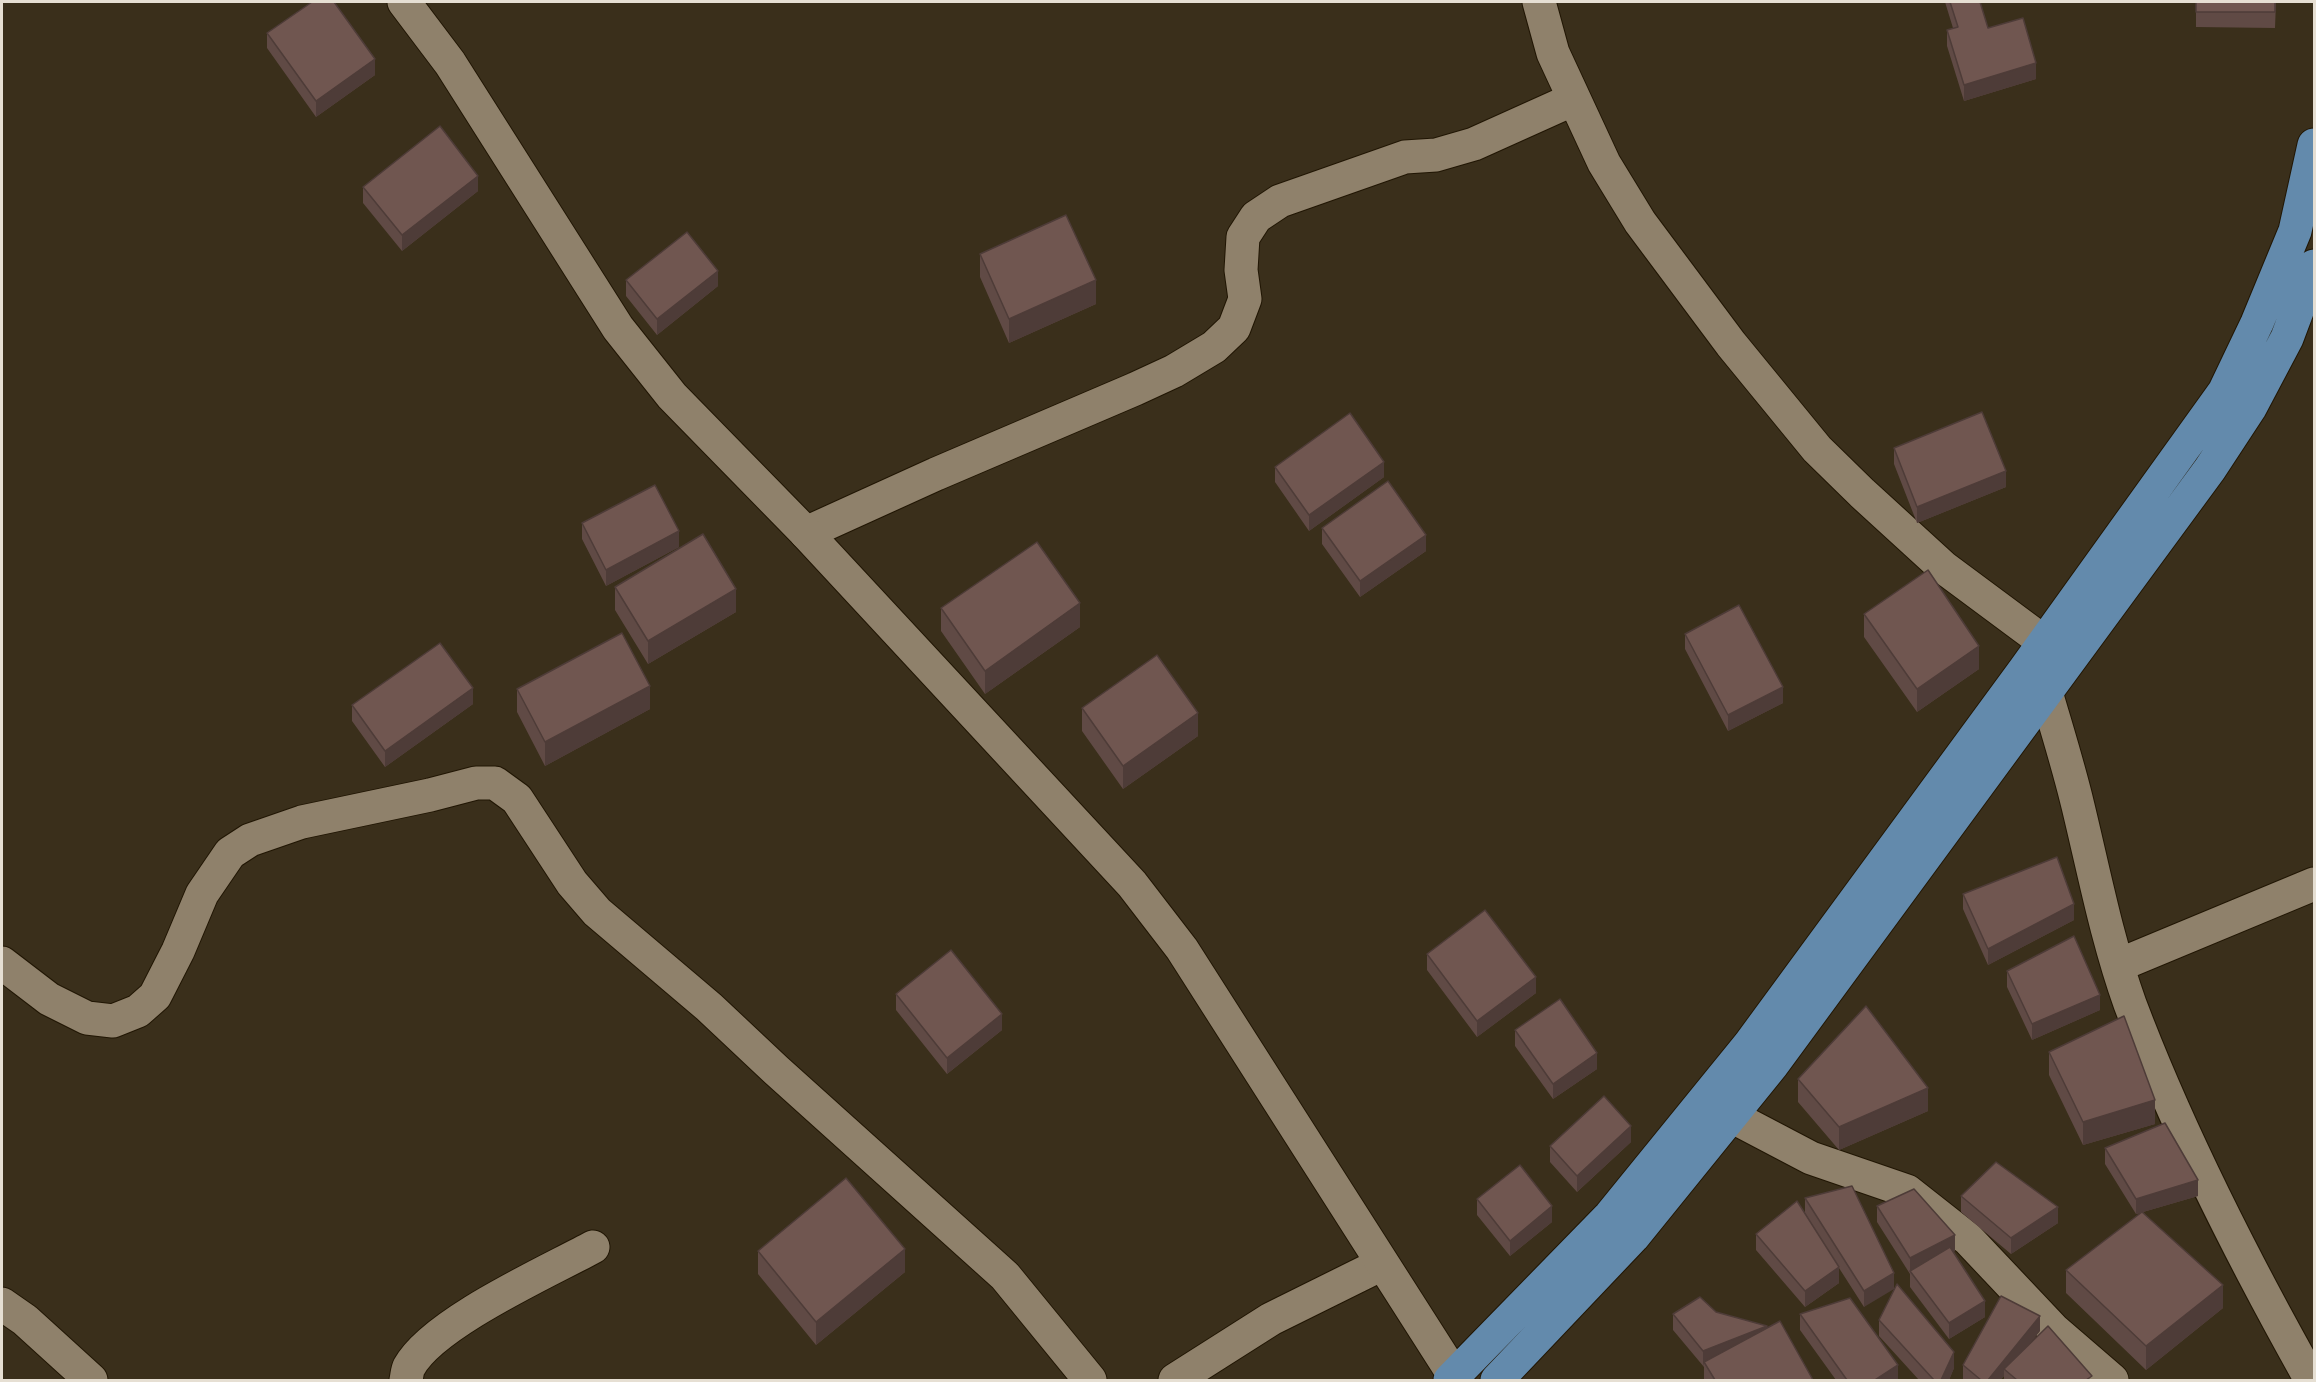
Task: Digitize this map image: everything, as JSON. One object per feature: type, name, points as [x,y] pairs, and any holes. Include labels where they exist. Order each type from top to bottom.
[{"type":"main road","points":[[1454,1379],[1610,1216],[1741,1054],[2044,642],[2224,392],[2257,323],[2295,231],[2314,145]]},
{"type":"main road","points":[[1497,1380],[1633,1237],[1773,1064],[2210,469],[2250,408],[2287,338],[2314,266]]},
{"type":"street","points":[[404,2],[450,63],[618,328],[672,396],[806,533],[1132,884],[1182,949],[1454,1379]]},
{"type":"street","points":[[1539,2],[1553,53],[1604,164],[1640,222],[1731,344],[1817,450],[1943,567],[2044,642]]},
{"type":"street","points":[[806,533],[1164,375],[1214,347],[1234,328],[1245,299],[1241,270],[1243,237],[1256,217],[1280,201],[1405,158],[1436,155],[1474,144],[1574,99]]},
{"type":"street","points":[[2046,692],[2078,805],[2097,893],[2130,1003],[2188,1142],[2271,1309],[2310,1369]]},
{"type":"street","points":[[2,963],[49,999],[87,1018],[113,1021],[138,1011],[155,996],[178,951],[202,894],[230,853],[250,840],[302,822],[476,783],[495,783],[517,800],[572,883],[597,912],[709,1007],[1005,1276],[1090,1380]]},
{"type":"street","points":[[2119,965],[2314,884]]},
{"type":"street","points":[[1731,1116],[1811,1158],[1907,1191],[1968,1239],[2054,1330],[2112,1380]]},
{"type":"street","points":[[406,1380],[408,1368],[426,1347],[470,1313],[593,1248]]},
{"type":"street","points":[[1175,1380],[1271,1319],[1382,1264]]},
{"type":"street","points":[[2,1304],[25,1320],[91,1380]]},
{"type":"building","points":[[312,2],[334,2],[375,59],[316,101],[267,33]]},
{"type":"building","points":[[1950,2],[1980,2],[1988,28],[2023,18],[2036,63],[1964,85],[1947,30],[1958,27]]},
{"type":"building","points":[[2196,2],[2275,2],[2275,12],[2196,12]]},
{"type":"building","points":[[440,126],[478,176],[402,235],[363,187]]},
{"type":"building","points":[[1066,215],[1096,280],[1009,319],[980,254]]},
{"type":"building","points":[[687,232],[718,271],[657,319],[626,280]]},
{"type":"building","points":[[1982,412],[2006,471],[1917,507],[1894,448]]},
{"type":"building","points":[[1350,413],[1384,462],[1309,515],[1275,467]]},
{"type":"building","points":[[1388,481],[1426,535],[1360,581],[1322,528]]},
{"type":"building","points":[[655,485],[679,531],[606,570],[582,523]]},
{"type":"building","points":[[703,534],[736,589],[648,641],[615,587]]},
{"type":"building","points":[[1037,542],[1080,603],[985,671],[941,608]]},
{"type":"building","points":[[1928,570],[1979,646],[1917,689],[1864,614]]},
{"type":"building","points":[[1739,605],[1783,687],[1728,715],[1685,634]]},
{"type":"building","points":[[622,633],[650,686],[545,742],[517,689]]},
{"type":"building","points":[[440,643],[473,688],[385,751],[352,705]]},
{"type":"building","points":[[1157,655],[1198,713],[1123,766],[1082,708]]},
{"type":"building","points":[[2057,857],[2074,904],[1988,949],[1963,894]]},
{"type":"building","points":[[1485,910],[1536,977],[1477,1021],[1427,954]]},
{"type":"building","points":[[2074,936],[2100,995],[2032,1024],[2007,971]]},
{"type":"building","points":[[951,950],[1002,1014],[947,1058],[896,994]]},
{"type":"building","points":[[1560,999],[1597,1053],[1553,1084],[1515,1030]]},
{"type":"building","points":[[1866,1006],[1928,1088],[1839,1127],[1798,1079]]},
{"type":"building","points":[[2124,1016],[2155,1100],[2083,1122],[2049,1052]]},
{"type":"building","points":[[1604,1096],[1631,1126],[1577,1176],[1550,1146]]},
{"type":"building","points":[[2165,1123],[2198,1180],[2136,1199],[2105,1148]]},
{"type":"building","points":[[1996,1162],[2058,1207],[2011,1238],[1961,1196]]},
{"type":"building","points":[[1520,1165],[1552,1206],[1510,1241],[1477,1199]]},
{"type":"building","points":[[846,1178],[905,1249],[816,1322],[758,1251]]},
{"type":"building","points":[[1852,1186],[1894,1273],[1864,1291],[1805,1198]]},
{"type":"building","points":[[1914,1189],[1955,1235],[1910,1258],[1877,1206]]},
{"type":"building","points":[[1797,1201],[1839,1267],[1805,1291],[1756,1234]]},
{"type":"building","points":[[2142,1212],[2223,1285],[2146,1346],[2066,1270]]},
{"type":"building","points":[[1950,1247],[1985,1301],[1949,1323],[1910,1271]]},
{"type":"building","points":[[1897,1284],[1954,1352],[1941,1380],[1934,1380],[1879,1320]]},
{"type":"building","points":[[2001,1296],[2040,1316],[1988,1380],[1981,1380],[1963,1365]]},
{"type":"building","points":[[1700,1297],[1716,1312],[1767,1326],[1703,1351],[1673,1314]]},
{"type":"building","points":[[1850,1298],[1898,1365],[1875,1380],[1847,1380],[1800,1314]]},
{"type":"building","points":[[1780,1321],[1813,1380],[1715,1380],[1704,1362]]},
{"type":"building","points":[[2048,1326],[2092,1376],[2086,1380],[2017,1380],[2004,1369]]}]
